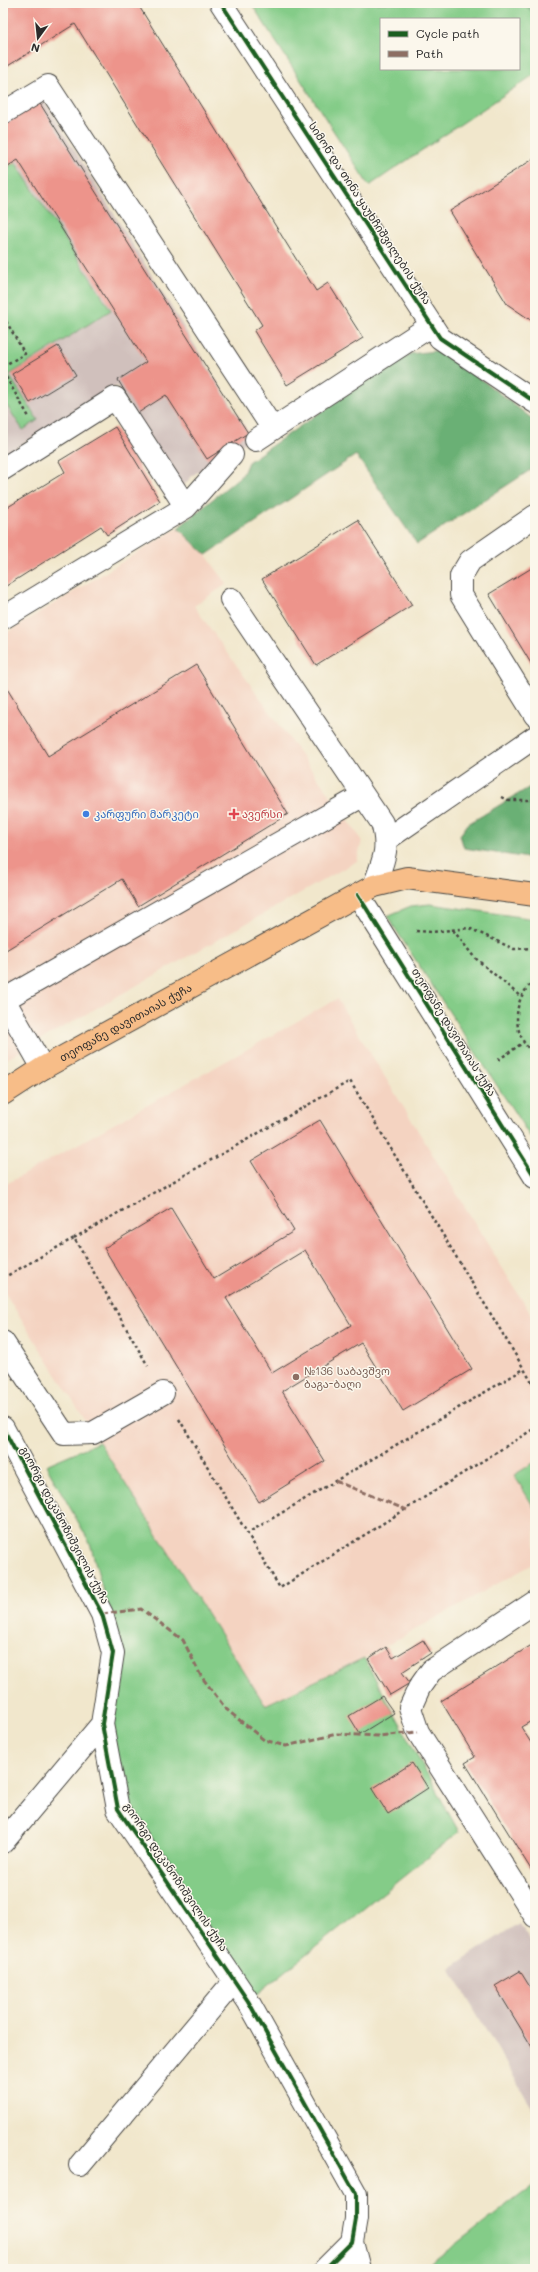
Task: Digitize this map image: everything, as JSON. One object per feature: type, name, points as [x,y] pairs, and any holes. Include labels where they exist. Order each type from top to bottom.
[{"type":"main road","points":[[366,891],[407,878],[535,895]]},
{"type":"main road","name":"თეოფანე დავითაიას ქუჩა","points":[[3,1094],[43,1068],[366,891]]},
{"type":"street","name":"სიმონ და თინა ყაუხჩიშვილების ქუჩა","points":[[220,3],[440,338],[535,402]]},
{"type":"street","points":[[3,114],[48,86],[264,434],[432,325]]},
{"type":"street","points":[[3,469],[115,398],[186,507]]},
{"type":"street","points":[[3,618],[186,507],[232,456]]},
{"type":"street","points":[[535,516],[470,561],[461,576],[461,595],[535,715]]},
{"type":"street","points":[[231,599],[362,796],[382,823],[387,839],[386,852],[366,891]]},
{"type":"street","points":[[387,839],[535,737]]},
{"type":"street","points":[[43,1068],[4,999],[362,796]]},
{"type":"street","name":"თეოფანე დავითაიას ქუჩა","points":[[366,891],[377,927],[535,1177]]},
{"type":"street","points":[[3,1342],[64,1434],[93,1433],[163,1393]]},
{"type":"street","name":"გიორგი დეკანოზიშვილის ქუჩა","points":[[3,1428],[102,1614],[113,1653],[102,1724],[118,1809],[248,2001],[356,2194],[356,2219],[352,2242]]},
{"type":"street","points":[[535,1602],[431,1671],[419,1688],[410,1708],[418,1732],[535,1916]]},
{"type":"street","points":[[3,1842],[102,1724]]},
{"type":"street","points":[[80,2165],[234,1981]]},
{"type":"street","points":[[326,2269],[352,2242]]},
{"type":"street","points":[[352,2242],[359,2269]]},
{"type":"path","points":[[3,316],[25,354],[3,366]]},
{"type":"path","points":[[3,372],[44,443]]},
{"type":"path","points":[[377,927],[432,932],[469,928],[514,949],[535,948]]},
{"type":"path","points":[[452,930],[474,957],[521,998]]},
{"type":"path","points":[[535,981],[529,985],[521,998],[517,1012],[518,1028],[524,1042],[534,1053],[535,1071]]},
{"type":"path","points":[[3,1278],[350,1082],[535,1388]]},
{"type":"path","points":[[74,1238],[163,1393],[246,1534],[280,1588],[535,1428]]},
{"type":"path","points":[[246,1534],[524,1369]]},
{"type":"shaded area","points":[[42,97],[252,438],[193,475],[180,490],[117,386],[3,456],[3,400],[23,430],[37,420],[9,375],[111,310],[15,162],[3,170],[3,122]]},
{"type":"shaded area","points":[[178,528],[206,555],[227,584],[194,606],[362,840],[357,861],[3,1061],[3,635]]},
{"type":"shaded area","name":"№136 საბავშვო ბაგა-ბაღი","points":[[337,999],[535,1321],[535,1563],[364,1658],[265,1705],[3,1290],[3,1186]]},
{"type":"shaded area","points":[[519,1923],[535,1948],[535,2113],[450,1968]]},
{"type":"green space","points":[[251,3],[523,3],[535,15],[535,74],[369,186]]},
{"type":"green space","points":[[523,3],[535,3],[535,15]]},
{"type":"green space","points":[[15,162],[111,310],[9,375],[38,420],[23,430],[3,400],[3,170]]},
{"type":"green space","points":[[443,350],[535,421],[535,467],[417,544],[356,455],[206,555],[178,528],[243,474],[248,462],[386,367],[410,354]]},
{"type":"green space","points":[[535,784],[535,859],[464,848],[460,835],[468,824]]},
{"type":"green space","points":[[430,904],[535,919],[535,1144],[387,916],[411,906]]},
{"type":"green space","points":[[99,1442],[265,1705],[364,1658],[459,1832],[251,1999],[122,1806],[108,1727],[120,1654],[90,1543],[46,1465]]},
{"type":"green space","points":[[535,1462],[535,1509],[514,1475]]},
{"type":"green space","points":[[535,2184],[535,2269],[424,2269]]},
{"type":"building","points":[[3,3],[137,3],[316,291],[328,283],[363,338],[287,385],[254,331],[262,325],[75,24],[3,69]]},
{"type":"building","points":[[39,102],[248,433],[207,459],[166,395],[138,413],[118,380],[146,362],[18,160],[3,169],[3,125]]},
{"type":"building","points":[[535,158],[535,323],[507,304],[450,211]]},
{"type":"building","points":[[58,346],[76,375],[30,403],[12,374]]},
{"type":"building","points":[[115,427],[160,501],[107,535],[101,526],[3,588],[3,510],[65,472],[59,461]]},
{"type":"building","points":[[358,520],[412,605],[316,665],[262,579]]},
{"type":"building","points":[[535,566],[535,670],[489,594]]},
{"type":"building","points":[[196,665],[288,814],[138,906],[122,879],[6,950],[3,945],[3,682],[48,756]]},
{"type":"building","points":[[320,1120],[472,1369],[403,1411],[361,1343],[282,1391],[325,1461],[259,1502],[104,1248],[171,1208],[214,1279],[294,1231],[251,1161]],"holes":[[[305,1250],[351,1325],[272,1373],[226,1298]]]},
{"type":"building","points":[[423,1640],[431,1653],[402,1672],[410,1683],[390,1695],[368,1659],[386,1647],[393,1658]]},
{"type":"building","points":[[535,1643],[535,1719],[521,1727],[535,1749],[535,1876],[465,1763],[475,1757],[441,1701]]},
{"type":"building","points":[[382,1696],[394,1713],[360,1734],[349,1716]]},
{"type":"building","points":[[412,1763],[428,1788],[388,1814],[372,1789]]},
{"type":"building","points":[[520,1971],[535,1995],[535,2052],[495,1986]]},
{"type":"marked path","points":[[335,1481],[407,1510]]},
{"type":"marked path","points":[[102,1614],[141,1609],[183,1640],[201,1676],[226,1709],[264,1740],[286,1746],[337,1734],[378,1736],[418,1732]]},
{"type":"cycle path","points":[[221,3],[440,338],[535,402]]},
{"type":"cycle path","points":[[358,895],[535,1177]]},
{"type":"cycle path","points":[[3,1428],[102,1614],[113,1653],[102,1724],[118,1809],[248,2001],[356,2194],[356,2219],[352,2242],[325,2269]]},
{"type":"place","name":"კარფური მარკეტი","points":[[86,814]]},
{"type":"place","name":"ავერსი","points":[[234,814]]},
{"type":"place","name":"№136 საბავშვო ბაგა-ბაღი","points":[[296,1377]]}]
